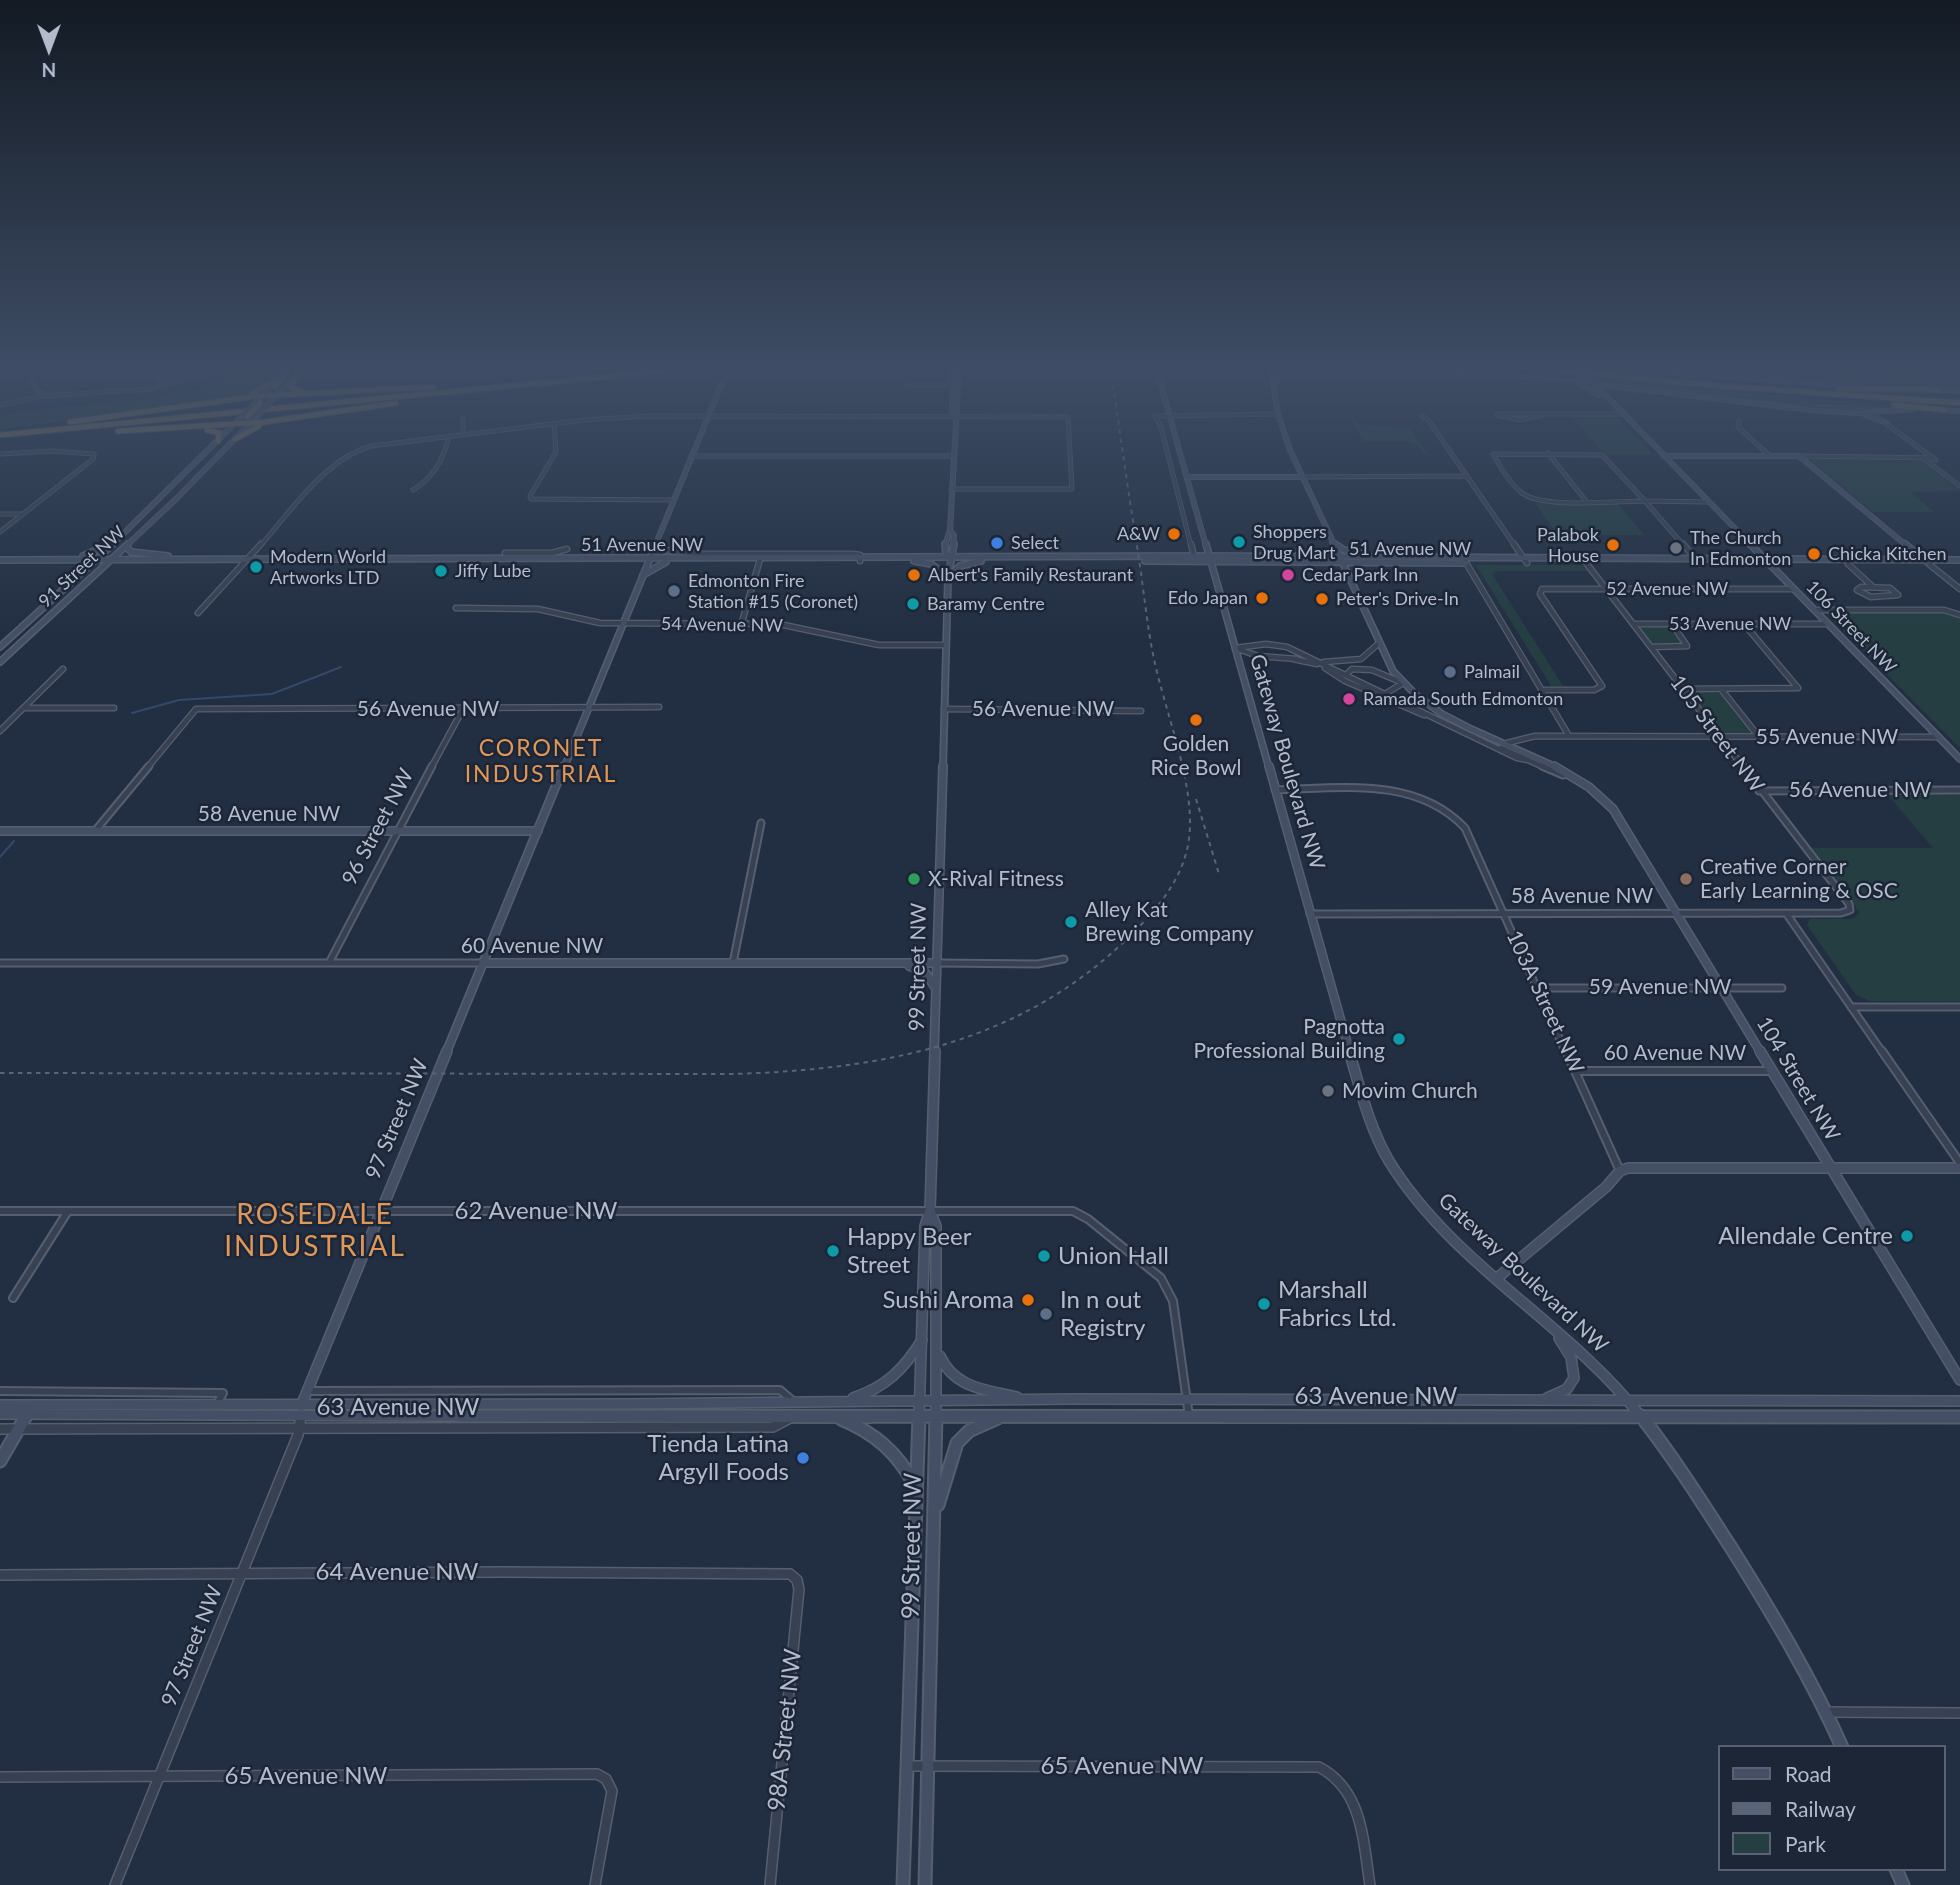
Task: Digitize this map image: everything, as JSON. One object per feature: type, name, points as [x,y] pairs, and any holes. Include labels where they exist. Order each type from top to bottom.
[{"type":"main road","name":"91 Street NW","points":[[0,648],[99,559],[200,459]]},
{"type":"main road","name":"91 Street NW","points":[[0,662],[126,546],[215,459]]},
{"type":"main road","name":"97 Street NW","points":[[301,1410],[306,1391],[690,459]]},
{"type":"main road","points":[[953,459],[950,530],[959,552],[979,559]]},
{"type":"main road","name":"Gateway Boulevard NW","points":[[1182,459],[1360,1089],[1382,1149],[1418,1202],[1497,1278],[1604,1374],[1642,1417],[1694,1491],[1748,1576],[1826,1712],[1841,1745]]},
{"type":"main road","name":"104 Street NW","points":[[1296,459],[1378,644],[1403,683],[1444,713],[1574,775],[1602,797],[1621,820],[1960,1380]]},
{"type":"main road","name":"106 Street NW","points":[[1667,459],[1960,759]]},
{"type":"main road","points":[[1802,459],[1928,562]]},
{"type":"main road","points":[[1187,477],[1303,477]]},
{"type":"main road","points":[[111,558],[146,513]]},
{"type":"main road","points":[[920,557],[936,553],[945,544],[946,534],[950,530]]},
{"type":"main road","points":[[83,556],[122,536]]},
{"type":"main road","points":[[1332,542],[1349,551],[1390,557]]},
{"type":"main road","name":"99 Street NW","points":[[945,544],[946,554],[950,559]]},
{"type":"main road","name":"99 Street NW","points":[[903,1885],[925,1226],[930,1210],[948,577],[954,545]]},
{"type":"main road","points":[[126,546],[127,550],[132,552],[172,556]]},
{"type":"main road","points":[[1749,561],[1756,559],[1759,553]]},
{"type":"main road","name":"51 Avenue NW","points":[[0,558],[83,556],[99,559]]},
{"type":"main road","name":"51 Avenue NW","points":[[111,558],[130,561],[525,556],[616,559],[950,559]]},
{"type":"main road","points":[[1180,561],[1194,556]]},
{"type":"main road","name":"51 Avenue NW","points":[[979,559],[1194,556],[1209,559]]},
{"type":"main road","name":"51 Avenue NW","points":[[861,559],[1180,561],[1390,557],[1464,561]]},
{"type":"main road","name":"51 Avenue NW","points":[[0,558],[246,558]]},
{"type":"main road","points":[[67,600],[69,594],[99,559]]},
{"type":"main road","points":[[616,559],[636,565],[643,575],[658,565],[680,559]]},
{"type":"main road","points":[[914,561],[931,564],[948,577],[960,566],[979,559]]},
{"type":"main road","points":[[47,560],[78,565],[78,576]]},
{"type":"main road","name":"51 Avenue NW","points":[[1340,560],[1371,563],[1928,562]]},
{"type":"main road","points":[[81,587],[113,566],[130,561]]},
{"type":"main road","points":[[1180,561],[1202,564],[1213,571]]},
{"type":"main road","name":"51 Avenue NW","points":[[1699,562],[1960,562]]},
{"type":"main road","points":[[1348,577],[1355,565],[1371,563]]},
{"type":"main road","name":"58 Avenue NW","points":[[0,831],[538,831]]},
{"type":"main road","name":"60 Avenue NW","points":[[484,963],[937,964]]},
{"type":"main road","points":[[899,963],[925,972],[936,990]]},
{"type":"main road","points":[[1497,1278],[1606,1187],[1620,1171],[1637,1167],[1960,1165]]},
{"type":"main road","name":"99 Street NW","points":[[925,1885],[938,1349],[936,1226],[930,1210]]},
{"type":"main road","points":[[1542,1400],[1567,1389],[1574,1378],[1571,1357],[1553,1329]]},
{"type":"main road","points":[[843,1401],[871,1392],[888,1382],[903,1368],[922,1339]]},
{"type":"main road","points":[[938,1349],[943,1366],[955,1379],[1028,1399]]},
{"type":"main road","name":"63 Avenue NW","points":[[0,1414],[30,1410],[217,1404],[301,1410],[1028,1399],[1960,1401]]},
{"type":"main road","name":"63 Avenue NW","points":[[0,1405],[30,1410],[301,1410],[919,1418],[1960,1417]]},
{"type":"main road","points":[[0,1461],[30,1410]]},
{"type":"main road","points":[[834,1417],[873,1432],[892,1449],[908,1471],[916,1490]]},
{"type":"main road","points":[[934,1516],[957,1443],[969,1431],[999,1418]]},
{"type":"street","points":[[0,532],[93,459]]},
{"type":"street","points":[[198,613],[246,558],[335,463],[342,459]]},
{"type":"street","points":[[413,490],[423,484],[441,459]]},
{"type":"street","points":[[552,459],[530,496],[531,499],[673,500]]},
{"type":"street","points":[[951,489],[1072,489],[1070,459]]},
{"type":"street","points":[[1170,459],[1194,556]]},
{"type":"street","points":[[1455,459],[1525,561]]},
{"type":"street","points":[[1497,459],[1520,491],[1527,496],[1546,501],[1709,502]]},
{"type":"street","points":[[1553,459],[1586,501]]},
{"type":"street","points":[[1605,459],[1699,562]]},
{"type":"street","points":[[1924,459],[1935,459]]},
{"type":"street","points":[[1924,459],[1960,486]]},
{"type":"street","points":[[1303,477],[1467,476]]},
{"type":"street","points":[[1182,499],[1192,499]]},
{"type":"street","points":[[0,514],[23,514]]},
{"type":"street","points":[[1490,525],[1500,524]]},
{"type":"street","points":[[1190,541],[1204,541]]},
{"type":"street","name":"51 Avenue NW","points":[[505,553],[525,556],[567,549]]},
{"type":"street","name":"51 Avenue NW","points":[[654,549],[703,554],[852,554],[861,559]]},
{"type":"street","points":[[742,622],[760,559]]},
{"type":"street","points":[[1464,561],[1569,736]]},
{"type":"street","name":"105 Street NW","points":[[1585,562],[1850,908]]},
{"type":"street","points":[[1928,562],[1960,589]]},
{"type":"street","points":[[1848,564],[1872,587],[1886,587],[1898,595],[1871,597],[1857,590],[1861,587],[1872,587]]},
{"type":"street","name":"52 Avenue NW","points":[[1601,688],[1601,684],[1540,594],[1540,590],[1794,589]]},
{"type":"street","name":"54 Avenue NW","points":[[456,608],[538,609],[590,622],[623,624],[742,622],[786,625],[879,645],[946,645]]},
{"type":"street","points":[[1815,610],[1944,610],[1960,615]]},
{"type":"street","name":"53 Avenue NW","points":[[1633,624],[1828,624]]},
{"type":"street","points":[[1651,647],[1687,645],[1672,624]]},
{"type":"street","points":[[1682,689],[1794,690],[1799,687],[1744,624]]},
{"type":"street","points":[[1235,648],[1266,644],[1287,647],[1387,693],[1433,719]]},
{"type":"street","points":[[1235,648],[1258,656],[1318,661],[1362,659],[1372,654],[1378,644]]},
{"type":"street","points":[[1280,658],[1277,651],[1287,647]]},
{"type":"street","points":[[1291,659],[1295,651]]},
{"type":"street","points":[[1291,659],[1320,665],[1345,681],[1379,697],[1517,758],[1572,779],[1602,797]]},
{"type":"street","points":[[0,731],[63,668]]},
{"type":"street","points":[[1345,681],[1346,673],[1352,669],[1364,668],[1403,683]]},
{"type":"street","points":[[1379,697],[1403,683]]},
{"type":"street","points":[[1541,690],[1601,688]]},
{"type":"street","points":[[1721,690],[1759,737]]},
{"type":"street","name":"56 Avenue NW","points":[[95,831],[196,709],[659,707]]},
{"type":"street","points":[[23,708],[114,708]]},
{"type":"street","name":"96 Street NW","points":[[329,963],[463,709]]},
{"type":"street","name":"56 Avenue NW","points":[[944,709],[1141,711]]},
{"type":"street","name":"55 Avenue NW","points":[[1507,743],[1532,736],[1939,737]]},
{"type":"street","name":"103A Street NW","points":[[1275,790],[1399,790],[1419,796],[1457,818],[1465,828],[1620,1171]]},
{"type":"street","name":"56 Avenue NW","points":[[1759,791],[1960,790]]},
{"type":"street","points":[[733,963],[761,823]]},
{"type":"street","name":"58 Avenue NW","points":[[1310,914],[1841,914],[1849,912],[1850,908]]},
{"type":"street","points":[[1786,914],[1960,1165]]},
{"type":"street","name":"60 Avenue NW","points":[[937,964],[1038,964],[1064,959]]},
{"type":"street","name":"60 Avenue NW","points":[[0,963],[484,963]]},
{"type":"street","name":"59 Avenue NW","points":[[1537,988],[1782,988]]},
{"type":"street","points":[[1852,1007],[1958,1007],[1960,1013]]},
{"type":"street","name":"60 Avenue NW","points":[[1577,1071],[1773,1071]]},
{"type":"street","name":"62 Avenue NW","points":[[0,1211],[1073,1211],[1088,1219],[1166,1284],[1174,1307],[1186,1400]]},
{"type":"street","points":[[13,1298],[68,1211]]},
{"type":"street","name":"63 Avenue NW","points":[[306,1391],[780,1390],[793,1401]]},
{"type":"street","points":[[0,1391],[223,1393],[217,1404]]},
{"type":"street","points":[[30,1410],[40,1391]]},
{"type":"street","points":[[1186,1400],[1189,1418]]},
{"type":"street","name":"97 Street NW","points":[[116,1885],[300,1428],[301,1410]]},
{"type":"street","name":"63 Avenue NW","points":[[0,1429],[774,1427],[792,1416]]},
{"type":"street","name":"64 Avenue NW","points":[[0,1575],[780,1573],[793,1577]]},
{"type":"street","name":"98A Street NW","points":[[770,1885],[799,1589],[793,1577]]},
{"type":"street","points":[[1826,1712],[1960,1713]]},
{"type":"street","name":"65 Avenue NW","points":[[907,1766],[1310,1766],[1335,1775],[1346,1786],[1355,1807],[1370,1885]]},
{"type":"street","name":"65 Avenue NW","points":[[0,1777],[597,1774],[609,1783],[611,1795],[595,1885]]},
{"type":"green space","points":[[1808,459],[1922,461],[1960,491],[1910,492],[1934,512],[1873,512]]},
{"type":"green space","points":[[1535,503],[1617,503],[1644,535],[1558,535]]},
{"type":"green space","points":[[1476,565],[1581,565],[1589,571],[1498,571],[1492,574],[1563,686],[1551,686]]},
{"type":"green space","points":[[1824,611],[1943,611],[1960,616],[1960,748]]},
{"type":"green space","points":[[1668,626],[1684,645],[1653,645],[1638,627]]},
{"type":"green space","points":[[1689,693],[1720,693],[1752,734],[1722,734]]},
{"type":"green space","points":[[1887,794],[1960,795],[1960,1002],[1870,1001],[1856,995],[1807,925],[1810,919],[1852,919],[1860,913],[1812,848],[1933,848]]},
{"type":"waterway","points":[[132,713],[179,700],[272,694],[341,667]]},
{"type":"waterway","points":[[0,857],[14,841]]},
{"type":"railway","points":[[0,1073],[731,1074],[787,1071],[842,1066],[947,1044],[997,1025],[1045,1001],[1090,971],[1152,913],[1176,879],[1189,839],[1188,796],[1152,647],[1124,459]]},
{"type":"railway","points":[[1196,799],[1219,874]]},
{"type":"place","name":"A&W","points":[[1174,534]]},
{"type":"place","name":"Shoppers Drug Mart","points":[[1239,542]]},
{"type":"place","name":"Select","points":[[997,543]]},
{"type":"place","name":"Palabok House","points":[[1613,545]]},
{"type":"place","name":"The Church In Edmonton","points":[[1676,548]]},
{"type":"place","name":"Chicka Kitchen","points":[[1814,554]]},
{"type":"place","name":"Modern World Artworks LTD","points":[[256,567]]},
{"type":"place","name":"Jiffy Lube","points":[[441,571]]},
{"type":"place","name":"Albert's Family Restaurant","points":[[914,575]]},
{"type":"place","name":"Cedar Park Inn","points":[[1288,575]]},
{"type":"place","name":"Edmonton Fire Station #15 (Coronet)","points":[[674,591]]},
{"type":"place","name":"Edo Japan","points":[[1262,598]]},
{"type":"place","name":"Peter's Drive-In","points":[[1322,599]]},
{"type":"place","name":"Baramy Centre","points":[[913,604]]},
{"type":"place","name":"Palmail","points":[[1450,672]]},
{"type":"place","name":"Ramada South Edmonton","points":[[1349,699]]},
{"type":"place","name":"Golden Rice Bowl","points":[[1196,720]]},
{"type":"place","name":"X-Rival Fitness","points":[[914,879]]},
{"type":"place","name":"Creative Corner Early Learning & OSC","points":[[1686,879]]},
{"type":"place","name":"Alley Kat Brewing Company","points":[[1071,922]]},
{"type":"place","name":"Pagnotta Professional Building","points":[[1399,1039]]},
{"type":"place","name":"Movim Church","points":[[1328,1091]]},
{"type":"place","name":"Allendale Centre","points":[[1907,1236]]},
{"type":"place","name":"Happy Beer Street","points":[[833,1251]]},
{"type":"place","name":"Union Hall","points":[[1044,1256]]},
{"type":"place","name":"Sushi Aroma","points":[[1028,1300]]},
{"type":"place","name":"Marshall Fabrics Ltd.","points":[[1264,1304]]},
{"type":"place","name":"In n out Registry","points":[[1046,1314]]},
{"type":"place","name":"Tienda Latina Argyll Foods","points":[[803,1458]]},
{"type":"district","name":"CORONET INDUSTRIAL","points":[[541,762]]},
{"type":"district","name":"ROSEDALE INDUSTRIAL","points":[[315,1231]]}]
